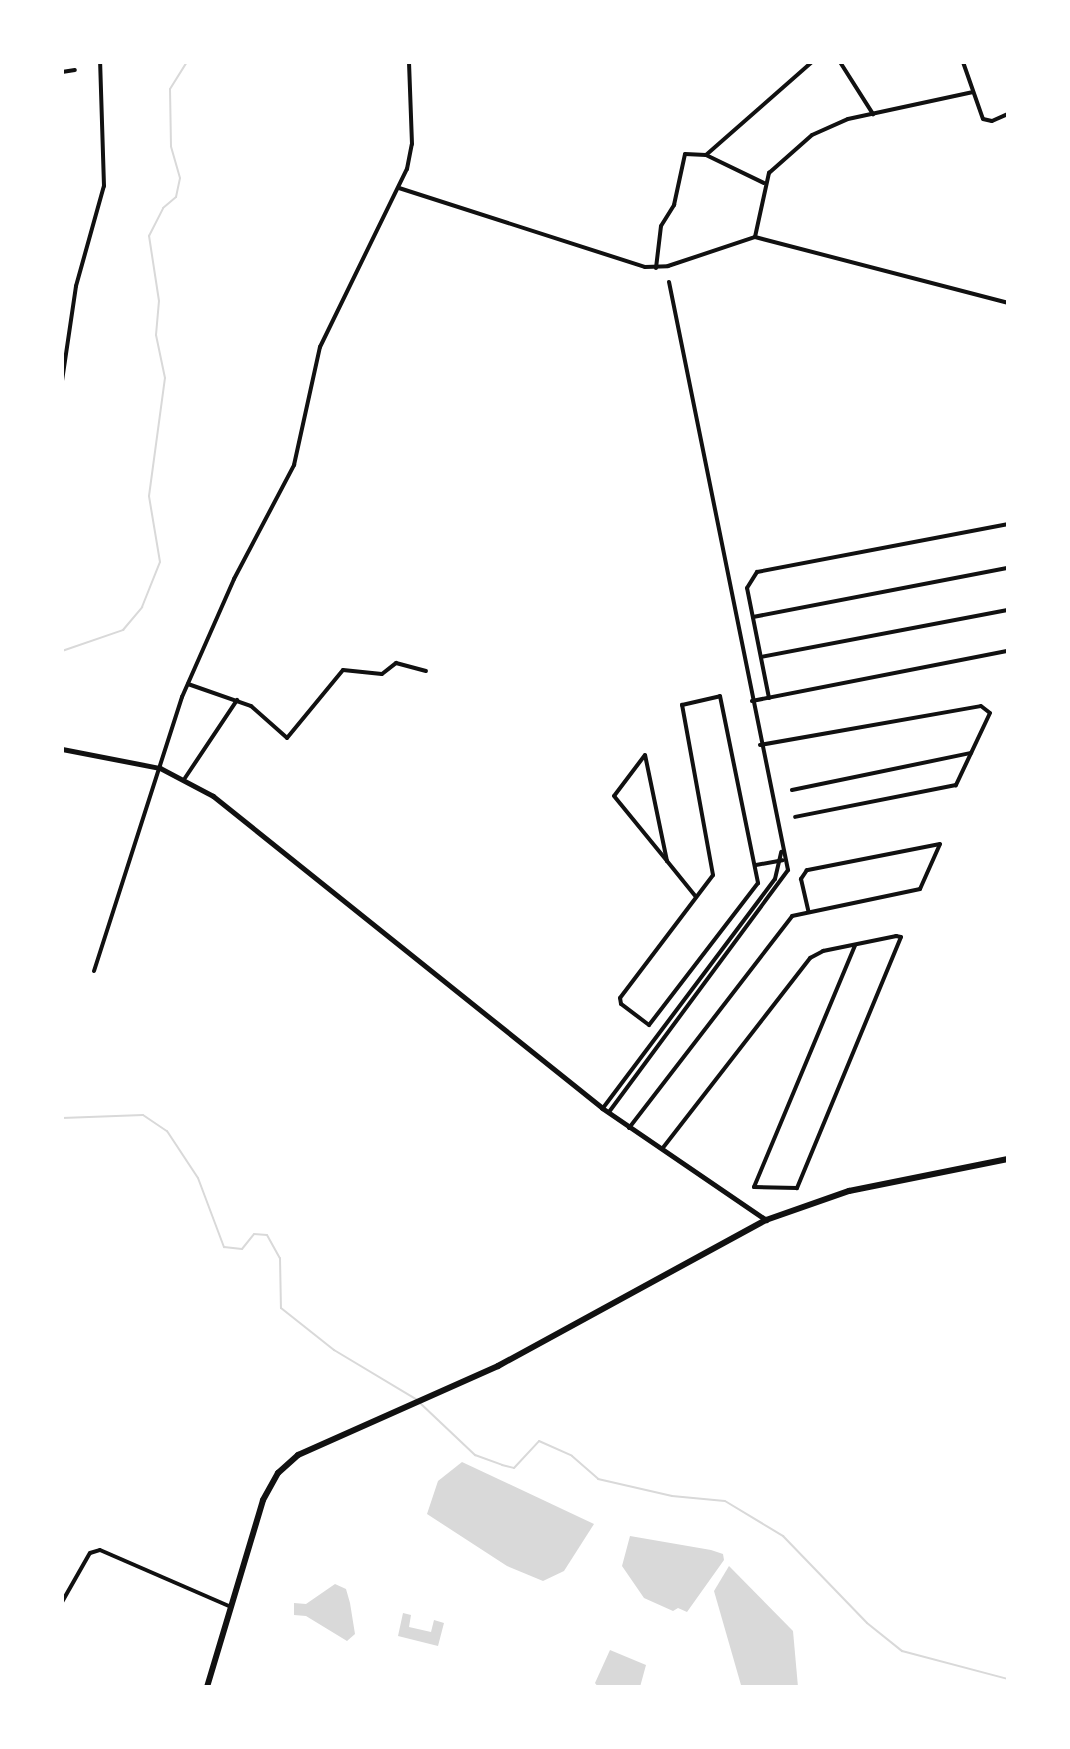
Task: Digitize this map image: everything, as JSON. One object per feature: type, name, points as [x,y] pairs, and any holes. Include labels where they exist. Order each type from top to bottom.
[{"type":"main road","points":[[207,1687],[257,1517],[278,1473],[322,1442],[552,1338],[766,1220],[863,1187],[1008,1159]]},
{"type":"street","points":[[62,381],[76,286],[104,186],[100,62]]},
{"type":"street","points":[[94,971],[188,684],[234,579],[294,465],[320,347],[399,188],[411,155],[409,62]]},
{"type":"street","points":[[706,155],[812,62]]},
{"type":"street","points":[[840,62],[874,114]]},
{"type":"street","points":[[963,62],[986,121],[1008,114]]},
{"type":"street","points":[[62,72],[75,70]]},
{"type":"street","points":[[755,237],[764,183],[778,161],[812,135],[874,114],[973,92]]},
{"type":"street","points":[[656,268],[661,226],[674,205],[684,156],[706,155],[764,183]]},
{"type":"street","points":[[399,188],[656,268],[755,237],[1008,303]]},
{"type":"street","points":[[608,1113],[783,880],[783,860],[669,282]]},
{"type":"street","points":[[769,698],[748,582],[763,569],[1008,524]]},
{"type":"street","points":[[753,617],[1008,568]]},
{"type":"street","points":[[761,657],[1008,610]]},
{"type":"street","points":[[752,701],[1008,651]]},
{"type":"street","points":[[188,684],[237,700],[261,713],[287,738],[343,670],[382,674],[396,663],[426,671]]},
{"type":"street","points":[[723,699],[755,865],[756,889],[649,1025],[620,998],[696,897],[713,875],[683,703],[723,699]]},
{"type":"street","points":[[185,778],[237,700]]},
{"type":"street","points":[[760,745],[981,706],[990,713],[956,785],[795,817]]},
{"type":"street","points":[[62,749],[160,768],[185,778],[270,837],[608,1113],[766,1220]]},
{"type":"street","points":[[792,790],[971,753]]},
{"type":"street","points":[[667,861],[648,758],[644,755],[614,796],[696,897]]},
{"type":"street","points":[[629,1128],[784,923],[808,910],[920,889],[940,844],[807,870],[801,879],[808,910]]},
{"type":"street","points":[[602,1108],[775,879],[783,860]]},
{"type":"street","points":[[755,865],[783,860]]},
{"type":"street","points":[[662,1151],[810,958],[855,945],[903,939],[799,1187],[756,1190],[855,945]]},
{"type":"street","points":[[62,1602],[90,1553],[100,1550],[231,1607]]},
{"type":"shaded area","points":[[462,1462],[594,1524],[564,1571],[543,1581],[507,1566],[427,1514],[438,1481]]},
{"type":"shaded area","points":[[630,1536],[711,1550],[723,1554],[724,1560],[687,1612],[678,1608],[673,1611],[644,1598],[622,1566]]},
{"type":"shaded area","points":[[729,1566],[793,1631],[798,1687],[741,1685],[714,1591]]},
{"type":"shaded area","points":[[335,1584],[346,1589],[350,1603],[355,1634],[347,1641],[306,1616],[294,1615],[294,1603],[306,1604]]},
{"type":"shaded area","points":[[403,1613],[411,1615],[409,1627],[431,1632],[434,1620],[444,1623],[438,1646],[398,1636]]},
{"type":"shaded area","points":[[610,1650],[646,1665],[640,1687],[598,1687],[595,1683]]},
{"type":"waterway","points":[[62,651],[123,630],[142,607],[160,562],[149,496],[165,378],[156,335],[159,301],[149,236],[163,208],[176,197],[180,178],[171,146],[170,89],[187,62]]},
{"type":"waterway","points":[[62,1118],[143,1115],[167,1131],[198,1178],[224,1247],[242,1249],[254,1234],[267,1235],[280,1258],[281,1308],[334,1350],[416,1399]]},
{"type":"waterway","points":[[420,1403],[475,1455],[502,1465],[514,1468],[539,1441],[572,1456],[598,1479],[672,1496],[725,1501],[783,1536],[867,1623],[902,1651],[1008,1679]]}]
